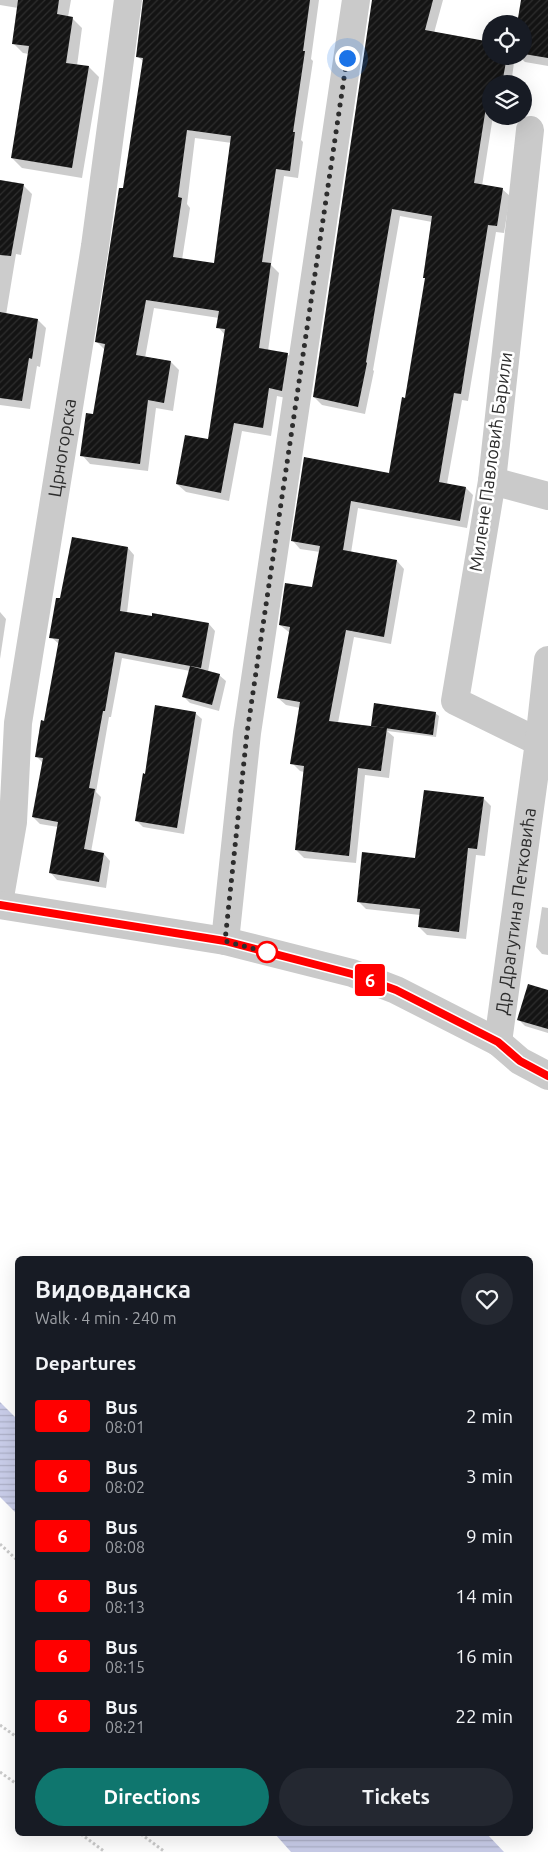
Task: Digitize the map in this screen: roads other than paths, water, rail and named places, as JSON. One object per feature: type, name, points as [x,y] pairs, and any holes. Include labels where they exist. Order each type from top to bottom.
[{"type":"street","name":"Црногорска","points":[[0,897],[14,822],[18,723],[95,246],[128,0]]},
{"type":"street","points":[[225,941],[247,733],[356,0]]},
{"type":"street","name":"Милене Павловић Барили","points":[[530,130],[492,481],[455,701],[539,742]]},
{"type":"street","points":[[492,481],[548,496]]},
{"type":"street","name":"Др Драгутина Петковића","points":[[498,1042],[539,742],[548,660]]},
{"type":"street","points":[[0,905],[225,941],[352,974],[396,990],[498,1042],[520,1061],[548,1076]]},
{"type":"water","points":[[0,1402],[15,1417],[15,1512],[0,1497]]},
{"type":"water","points":[[277,1836],[489,1836],[504,1852],[291,1852]]}]
